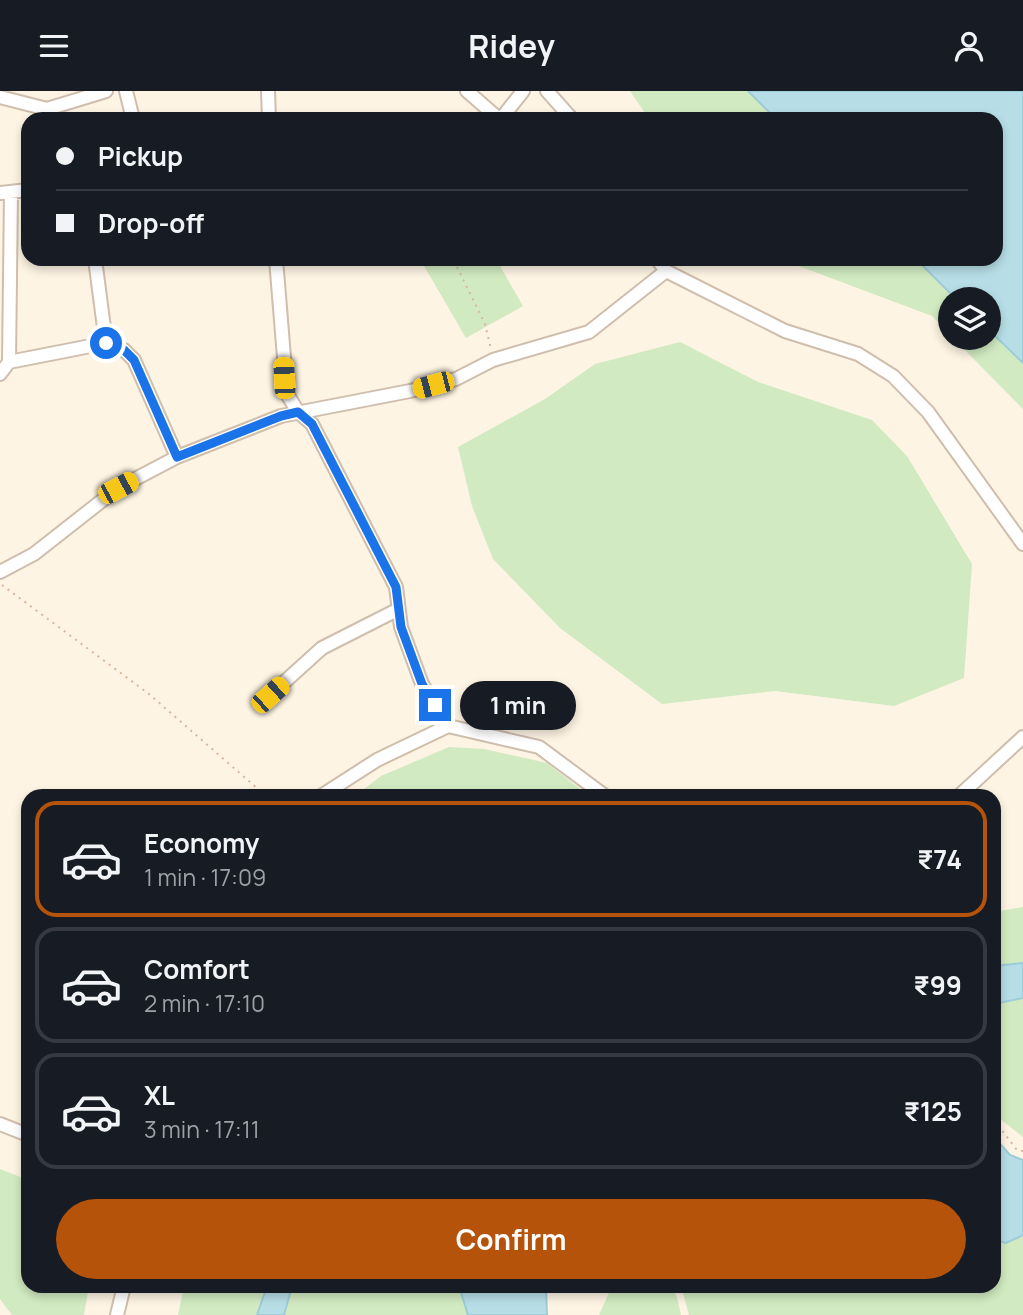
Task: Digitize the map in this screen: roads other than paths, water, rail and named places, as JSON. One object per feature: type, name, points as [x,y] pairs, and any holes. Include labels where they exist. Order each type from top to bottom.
[{"type":"street","points":[[0,97],[47,109],[106,91]]},
{"type":"street","points":[[126,91],[131,112]]},
{"type":"street","points":[[268,91],[269,112]]},
{"type":"street","points":[[467,91],[492,112]]},
{"type":"street","points":[[506,112],[523,91]]},
{"type":"street","points":[[547,91],[566,112]]},
{"type":"street","points":[[0,374],[9,362],[5,193]]},
{"type":"street","points":[[96,266],[106,343]]},
{"type":"street","points":[[276,266],[287,394],[298,412],[312,424],[396,587],[397,610],[422,684],[448,726]]},
{"type":"street","points":[[662,266],[666,271],[785,331],[858,354],[892,376],[928,412],[1023,544]]},
{"type":"street","points":[[0,572],[34,554],[118,488],[177,457],[281,416],[444,382],[493,361],[589,332],[666,271]]},
{"type":"street","points":[[9,362],[106,343],[124,350],[134,360],[177,457]]},
{"type":"street","points":[[270,695],[322,648],[397,610]]},
{"type":"street","points":[[332,789],[377,760],[448,726],[539,747],[596,789]]},
{"type":"street","points":[[967,789],[1023,737]]},
{"type":"street","points":[[0,1124],[21,1132]]},
{"type":"street","points":[[117,1315],[122,1293]]},
{"type":"water","points":[[748,91],[1023,91],[1023,363],[1001,342],[1001,287],[944,287],[923,266],[1003,266],[1003,112],[769,112]]},
{"type":"water","points":[[1023,963],[1023,998],[1001,1003],[1001,965]]},
{"type":"water","points":[[1001,1145],[1010,1155],[1023,1160],[1023,1235],[1006,1243],[1001,1242]]},
{"type":"water","points":[[265,1293],[290,1293],[284,1315],[257,1315]]},
{"type":"water","points":[[461,1293],[546,1293],[547,1315],[468,1315]]}]
